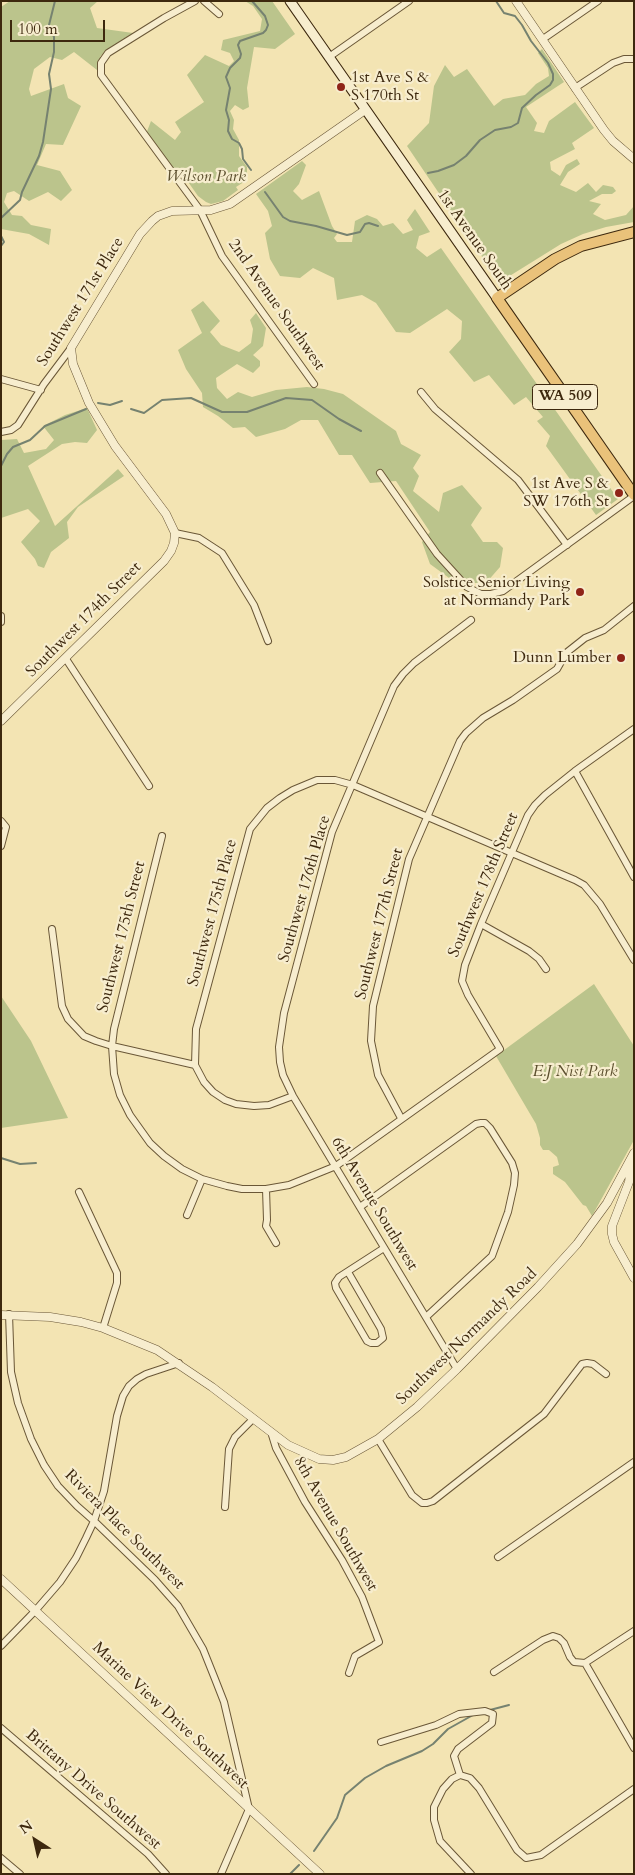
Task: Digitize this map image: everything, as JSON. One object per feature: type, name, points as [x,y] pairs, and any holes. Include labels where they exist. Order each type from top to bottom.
[{"type":"main road","name":"1st Avenue South","points":[[290,1],[634,495]]},
{"type":"main road","points":[[497,298],[555,259],[581,246],[634,232]]},
{"type":"street","name":"2nd Avenue Southwest","points":[[195,1],[108,53],[100,67],[101,75],[200,210],[222,256],[314,384]]},
{"type":"street","points":[[204,1],[219,14]]},
{"type":"street","points":[[329,58],[409,1]]},
{"type":"street","points":[[516,1],[613,141],[634,159]]},
{"type":"street","points":[[543,40],[598,1]]},
{"type":"street","points":[[575,88],[613,63],[624,59],[634,60]]},
{"type":"street","name":"Southwest 171st Place","points":[[1,432],[11,430],[18,425],[71,348],[146,227],[158,216],[172,211],[222,208],[235,202],[365,110]]},
{"type":"street","points":[[71,348],[73,364],[93,410],[115,446],[166,514],[175,533],[198,538],[222,554],[254,605],[268,641]]},
{"type":"street","points":[[1,379],[41,390]]},
{"type":"street","points":[[421,392],[436,409],[518,480],[567,545]]},
{"type":"street","points":[[380,473],[438,554],[467,587],[481,594],[503,591],[634,495]]},
{"type":"street","name":"Southwest 174th Street","points":[[1,721],[164,561],[171,551],[175,533]]},
{"type":"street","name":"Southwest 177th Street","points":[[401,1118],[378,1075],[371,1041],[373,1006],[409,859],[460,741],[483,718],[513,700],[557,669],[566,653],[585,638],[604,630],[634,606]]},
{"type":"street","points":[[1,616],[1,622]]},
{"type":"street","name":"Southwest 176th Place","points":[[279,1048],[284,1013],[332,832],[394,686],[414,664],[471,620]]},
{"type":"street","points":[[66,659],[149,786]]},
{"type":"street","name":"Southwest 178th Street","points":[[401,1118],[500,1049],[468,995],[462,981],[465,965],[480,924],[528,815],[535,805],[576,771],[634,729]]},
{"type":"street","points":[[576,771],[634,877]]},
{"type":"street","name":"Southwest 175th Place","points":[[195,1065],[196,1029],[250,829],[267,808],[293,790],[317,780],[335,780],[352,784],[584,885],[600,904],[634,960]]},
{"type":"street","points":[[1,846],[3,824]]},
{"type":"street","name":"Southwest 175th Street","points":[[162,836],[119,1004],[112,1046],[114,1074],[120,1095],[138,1128],[150,1143],[182,1169],[202,1179],[227,1186],[266,1190]]},
{"type":"street","points":[[480,924],[529,951],[539,959],[546,969]]},
{"type":"street","points":[[52,929],[62,1006],[68,1019],[84,1036],[112,1046],[195,1065],[204,1082],[213,1092],[225,1100],[236,1104],[269,1105],[293,1096]]},
{"type":"street","name":"6th Avenue Southwest","points":[[279,1048],[283,1075],[293,1096],[457,1370]]},
{"type":"street","points":[[276,1243],[266,1226],[266,1190],[289,1184],[336,1166],[401,1118]]},
{"type":"street","points":[[360,1207],[476,1124],[485,1123],[490,1128],[512,1164],[515,1173],[508,1212],[492,1256],[426,1317]]},
{"type":"street","points":[[633,1154],[629,1182],[612,1226],[612,1234],[614,1242],[634,1278]]},
{"type":"street","name":"Southwest Normandy Road","points":[[5,1314],[50,1317],[103,1328],[157,1350],[212,1387],[272,1435],[288,1445],[319,1459],[333,1460],[346,1456],[378,1438],[417,1407],[457,1370],[577,1244],[607,1204],[633,1154]]},
{"type":"street","points":[[187,1215],[202,1179]]},
{"type":"street","points":[[79,1192],[117,1274],[116,1284],[103,1328]]},
{"type":"street","points":[[348,1272],[380,1330],[383,1338],[377,1343],[366,1341],[336,1288],[335,1282],[339,1277],[384,1248]]},
{"type":"street","name":"Riviera Place Southwest","points":[[5,1314],[11,1372],[18,1403],[31,1439],[44,1465],[58,1486],[162,1587],[188,1620],[203,1649],[224,1702],[249,1809]]},
{"type":"street","points":[[1,1646],[35,1611],[76,1558],[94,1521],[104,1491],[117,1416],[123,1396],[137,1379],[146,1374],[179,1364]]},
{"type":"street","points":[[378,1438],[412,1495],[422,1503],[434,1501],[544,1414],[582,1364],[593,1364],[606,1374]]},
{"type":"street","points":[[225,1507],[229,1449],[235,1438],[253,1419]]},
{"type":"street","name":"8th Avenue Southwest","points":[[272,1435],[276,1448],[305,1502],[342,1560],[362,1597],[379,1642],[355,1656],[349,1673]]},
{"type":"street","points":[[498,1557],[634,1462]]},
{"type":"street","name":"Marine View Drive Southwest","points":[[1,1579],[320,1874]]},
{"type":"street","points":[[494,1672],[543,1640],[553,1636],[559,1638],[564,1643],[574,1662],[585,1663],[634,1631]]},
{"type":"street","points":[[585,1663],[634,1748]]},
{"type":"street","points":[[381,1742],[436,1725],[460,1714],[484,1711],[493,1714],[492,1723],[458,1748],[454,1756],[460,1775]]},
{"type":"street","name":"Brittany Drive Southwest","points":[[1,1728],[148,1854],[166,1874]]},
{"type":"street","points":[[471,1874],[440,1841],[434,1820],[434,1807],[443,1789],[452,1779],[460,1775],[470,1778],[479,1788],[517,1850],[526,1858],[540,1855],[634,1789]]},
{"type":"street","points":[[222,1874],[249,1809]]},
{"type":"street","points":[[1,1858],[20,1874]]},
{"type":"green space","points":[[10,1],[98,1],[90,8],[97,28],[133,33],[106,50],[100,57],[102,58],[97,66],[97,70],[74,52],[62,60],[50,57],[34,69],[29,89],[31,96],[64,84],[68,98],[81,106],[63,145],[46,144],[37,165],[60,171],[72,190],[61,201],[48,192],[29,201],[14,191],[7,193],[4,202],[12,215],[22,216],[31,225],[51,229],[49,245],[29,234],[1,229],[1,7]]},
{"type":"green space","name":"Wilson Park","points":[[245,1],[272,1],[295,34],[275,49],[254,47],[247,88],[249,107],[243,110],[235,105],[230,111],[234,120],[233,129],[239,140],[239,156],[247,167],[247,180],[236,187],[238,190],[223,201],[211,204],[198,196],[179,169],[176,173],[146,134],[151,121],[175,140],[181,132],[175,122],[204,102],[187,75],[205,55],[229,66],[234,61],[230,53],[221,50],[223,40],[260,31],[262,19],[253,6]]},
{"type":"green space","points":[[542,49],[564,82],[526,107],[537,123],[534,131],[544,133],[549,121],[575,102],[594,128],[572,143],[575,149],[550,162],[551,170],[560,176],[566,165],[577,159],[580,164],[568,172],[560,185],[576,192],[588,183],[596,192],[603,185],[613,187],[616,191],[612,194],[602,194],[589,201],[601,204],[593,214],[605,220],[626,215],[634,206],[634,222],[606,227],[583,234],[561,244],[508,277],[501,277],[493,273],[407,146],[429,123],[434,86],[445,65],[454,77],[467,69],[494,106],[503,99],[525,95],[536,84],[549,76],[548,68],[538,53]]},
{"type":"green space","points":[[302,161],[306,165],[299,184],[293,191],[302,200],[319,191],[332,226],[337,234],[334,238],[337,242],[352,242],[355,221],[367,215],[377,219],[383,226],[393,223],[403,234],[413,230],[407,220],[415,209],[430,232],[419,236],[416,248],[427,257],[441,248],[618,499],[596,515],[546,446],[550,436],[537,421],[543,417],[526,397],[514,405],[489,375],[474,382],[449,352],[461,339],[462,321],[447,309],[410,333],[396,332],[376,303],[362,295],[337,300],[334,278],[313,268],[300,278],[280,276],[270,259],[265,233],[272,226],[268,211],[256,194]]},
{"type":"green space","points":[[203,301],[220,321],[210,332],[221,345],[239,352],[251,343],[253,329],[250,320],[256,313],[266,328],[263,346],[253,355],[260,361],[260,366],[253,373],[237,364],[216,378],[217,388],[227,399],[238,392],[252,397],[276,390],[307,387],[343,394],[396,431],[401,444],[421,455],[413,468],[419,476],[413,491],[439,512],[443,493],[462,485],[482,508],[471,525],[483,542],[497,542],[503,548],[500,567],[486,583],[456,583],[430,564],[422,542],[430,532],[396,481],[370,483],[352,455],[339,455],[318,420],[301,420],[285,429],[256,437],[245,427],[233,428],[203,407],[202,393],[186,369],[178,350],[202,333],[191,310]]},
{"type":"green space","points":[[87,408],[97,430],[87,443],[62,444],[28,466],[55,526],[118,469],[124,476],[78,507],[67,522],[69,538],[51,552],[44,568],[38,566],[35,559],[21,542],[40,521],[28,509],[1,518],[1,440],[17,439],[24,453],[46,449],[54,440],[43,426],[65,415]]},
{"type":"green space","name":"E.J Nist Park","points":[[594,984],[634,1046],[634,1140],[592,1216],[586,1206],[583,1205],[565,1182],[553,1174],[553,1167],[559,1165],[557,1157],[549,1150],[543,1150],[540,1145],[536,1124],[496,1056]]},
{"type":"green space","points":[[1,996],[31,1041],[68,1118],[1,1128]]},
{"type":"waterway","points":[[1,218],[20,200],[43,142],[51,89],[49,74],[54,52],[54,37],[49,25],[55,1]]},
{"type":"waterway","points":[[251,170],[243,159],[239,143],[232,139],[228,131],[229,120],[226,110],[230,88],[226,77],[230,68],[240,58],[241,54],[238,45],[240,41],[263,33],[268,25],[265,16],[252,1]]},
{"type":"waterway","points":[[428,173],[454,165],[466,156],[480,140],[495,130],[511,127],[518,123],[522,108],[550,85],[553,80],[553,74],[548,63],[531,41],[522,25],[515,16],[504,13],[496,1]]},
{"type":"waterway","points":[[265,192],[283,217],[290,221],[347,235],[360,232],[365,224],[369,223],[378,226]]},
{"type":"waterway","points":[[1,236],[4,242],[1,246]]},
{"type":"waterway","points":[[131,409],[144,413],[162,400],[191,398],[222,412],[247,412],[286,398],[312,400],[339,419],[361,431]]},
{"type":"waterway","points":[[98,403],[110,405],[122,401]]},
{"type":"waterway","points":[[1,466],[13,447],[30,440],[45,426],[86,409]]},
{"type":"waterway","points":[[1,1158],[20,1164],[36,1163]]},
{"type":"waterway","points":[[490,1710],[509,1705]]},
{"type":"waterway","points":[[314,1851],[337,1818],[345,1795],[365,1778],[386,1766],[422,1751],[433,1744],[448,1729],[473,1715]]},
{"type":"waterway","points":[[290,1874],[299,1865]]},
{"type":"place","name":"1st Ave S & S 170th St","points":[[341,87]]},
{"type":"place","name":"1st Ave S & SW 176th St","points":[[619,493]]},
{"type":"place","name":"Solstice Senior Living at Normandy Park","points":[[580,592]]},
{"type":"place","name":"Dunn Lumber","points":[[621,658]]}]
